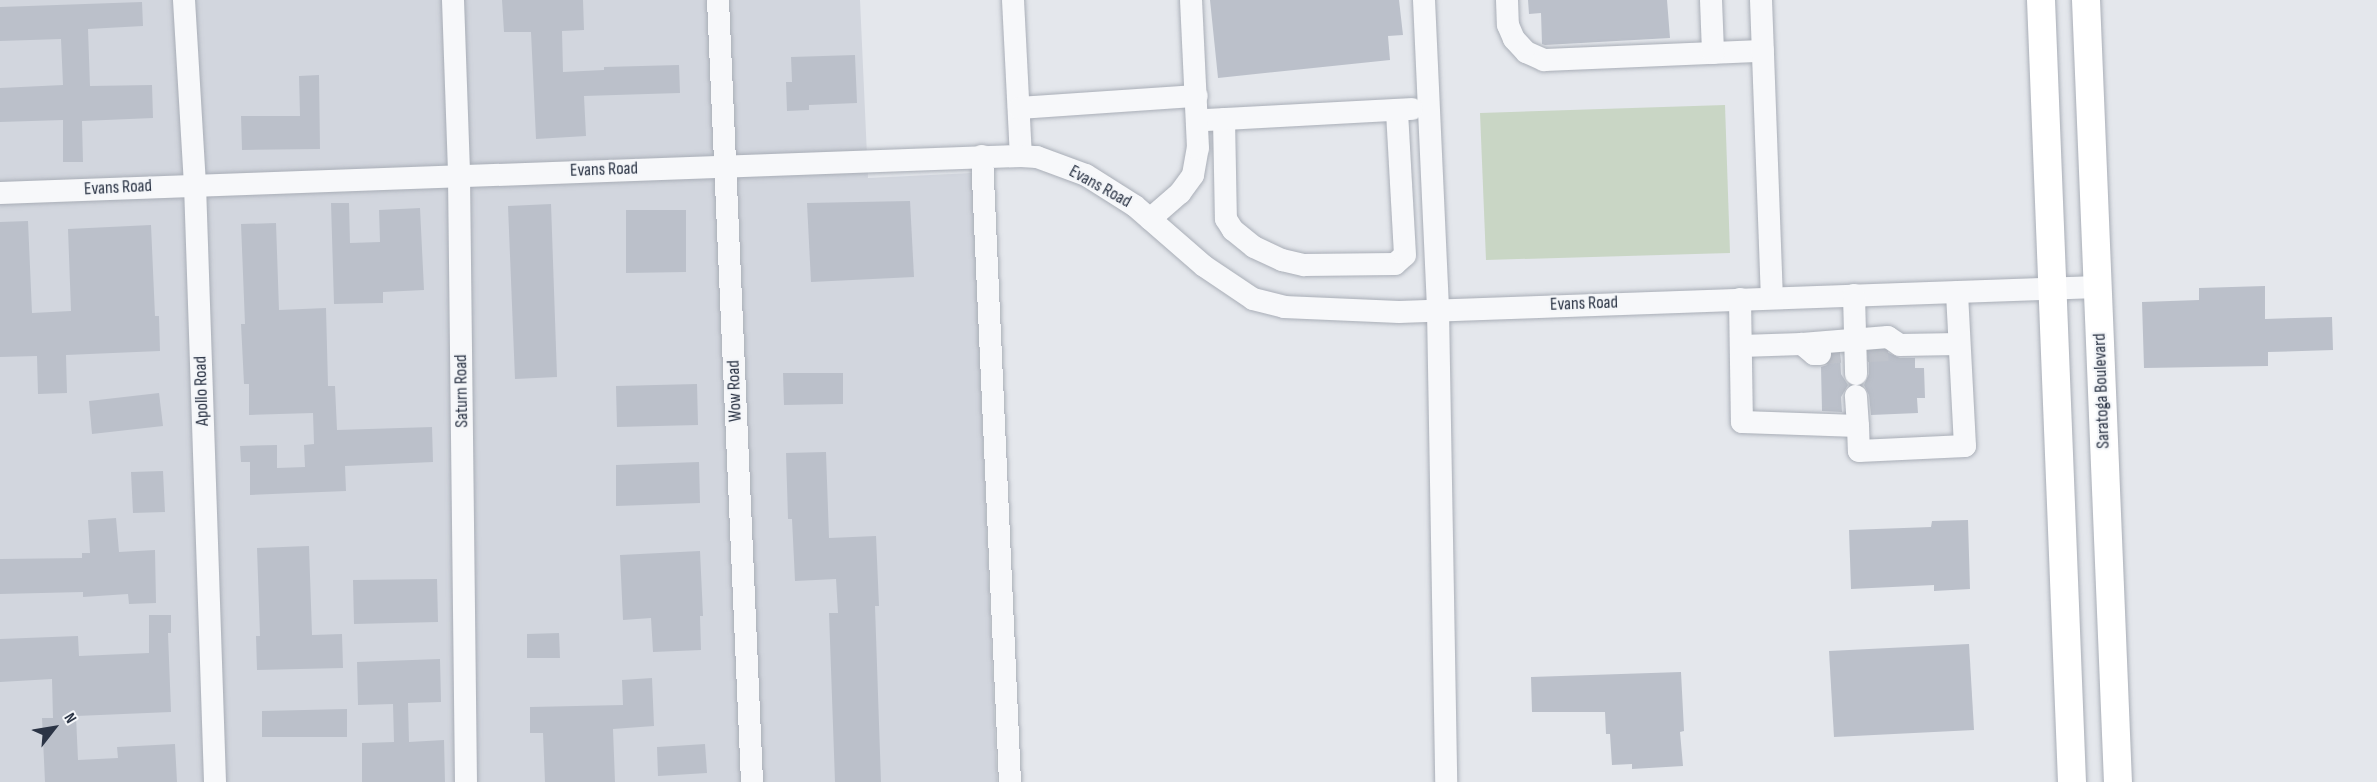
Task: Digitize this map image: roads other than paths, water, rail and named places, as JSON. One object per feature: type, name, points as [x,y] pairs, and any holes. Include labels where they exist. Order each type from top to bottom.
[{"type":"main road","points":[[2041,0],[2072,782]]},
{"type":"main road","name":"Saratoga Boulevard","points":[[2086,0],[2118,782]]},
{"type":"street","name":"Apollo Road","points":[[184,0],[195,184],[215,782]]},
{"type":"street","name":"Saturn Road","points":[[453,0],[459,176],[466,782]]},
{"type":"street","name":"Wow Road","points":[[718,0],[752,782]]},
{"type":"street","points":[[1013,0],[1021,156]]},
{"type":"street","points":[[1150,219],[1180,193],[1193,175],[1198,148],[1198,120],[1191,0]]},
{"type":"street","points":[[1424,0],[1438,310],[1446,782]]},
{"type":"street","points":[[1507,0],[1508,25],[1514,39],[1526,52],[1544,60],[1763,51]]},
{"type":"street","points":[[1711,0],[1713,53]]},
{"type":"street","points":[[1761,0],[1772,297]]},
{"type":"street","points":[[1019,108],[1197,96]]},
{"type":"street","points":[[1198,120],[1428,108]]},
{"type":"street","points":[[1224,119],[1226,219],[1233,230],[1254,247],[1282,260],[1304,265],[1395,264],[1405,255],[1396,110]]},
{"type":"street","points":[[982,156],[1011,782]]},
{"type":"street","name":"Evans Road","points":[[0,193],[195,184],[1021,156],[1037,157],[1086,175],[1136,206],[1204,266],[1253,299],[1284,307],[1400,312],[2098,287]]},
{"type":"street","points":[[1854,295],[1854,356],[1859,451],[1965,446],[1957,292]]},
{"type":"street","points":[[1740,299],[1742,422],[1858,426]]},
{"type":"street","points":[[1741,346],[1854,356],[1959,344]]},
{"type":"tunnel","points":[[1867,351],[1888,350]]},
{"type":"tunnel","points":[[1820,354],[1840,352]]}]
